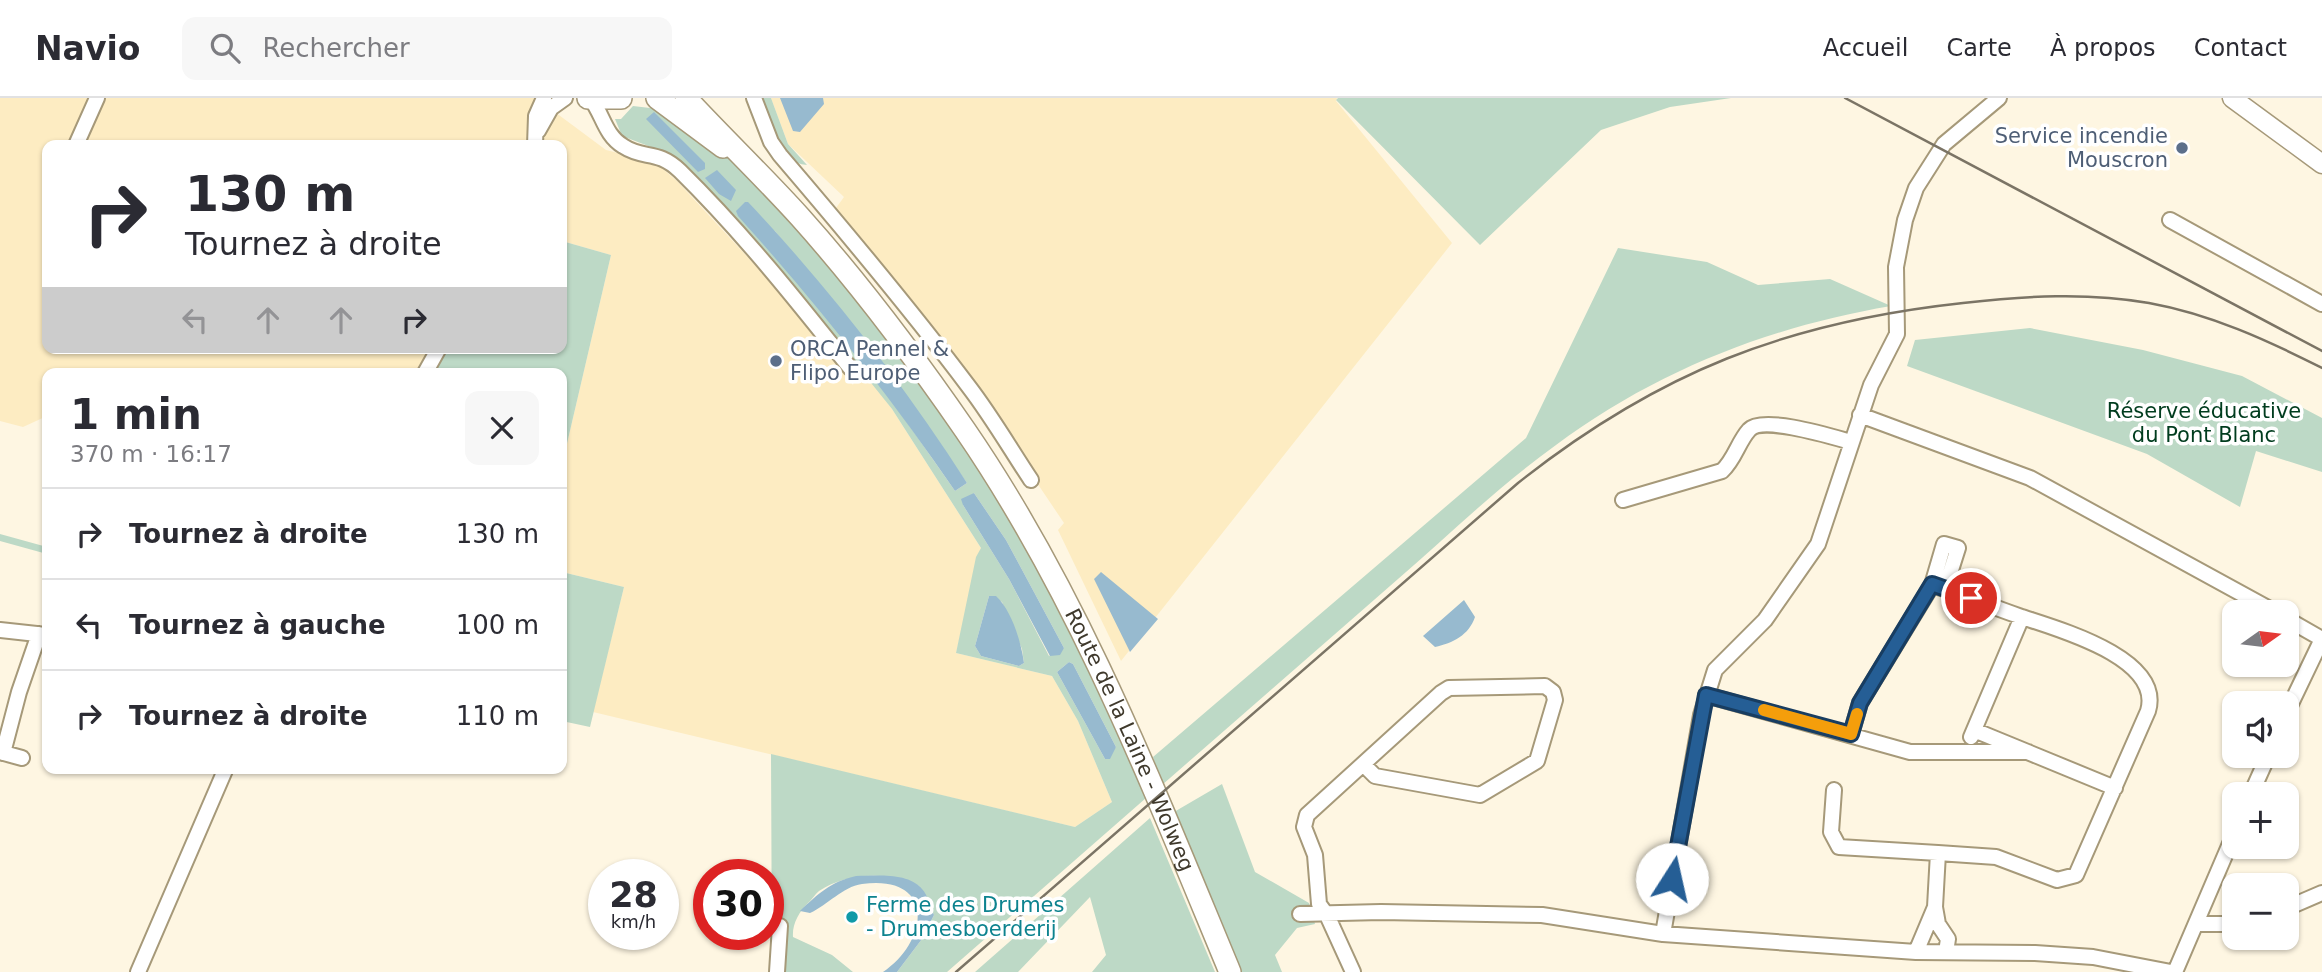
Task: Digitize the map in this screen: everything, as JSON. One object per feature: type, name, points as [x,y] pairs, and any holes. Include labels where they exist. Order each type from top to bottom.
[{"type":"highway","points":[[590,98],[619,98]]},
{"type":"highway","points":[[657,98],[714,142],[750,162]]},
{"type":"highway","name":"Route de la Laine - Wolweg","points":[[686,98],[750,162],[801,219],[892,328],[967,432],[1017,513],[1058,587],[1127,730],[1230,972]]},
{"type":"main road","points":[[2232,98],[2322,164]]},
{"type":"street","points":[[78,140],[97,98]]},
{"type":"street","points":[[536,140],[536,116],[544,98]]},
{"type":"street","points":[[536,140],[545,116],[565,98]]},
{"type":"street","points":[[590,98],[609,135],[616,141],[637,152],[656,154],[683,174],[792,295],[851,369]]},
{"type":"street","points":[[616,141],[611,121],[619,98]]},
{"type":"street","points":[[754,98],[771,142],[780,155],[849,233],[915,316],[970,388],[1031,481]]},
{"type":"street","points":[[1663,934],[1706,695],[1715,670],[1765,620],[1818,544],[1860,415],[1876,374],[1899,330],[1896,267],[1905,220],[1916,187],[1944,144],[1999,98]]},
{"type":"street","points":[[2170,220],[2322,304]]},
{"type":"street","points":[[1860,415],[2036,481],[2253,600]]},
{"type":"street","points":[[1623,500],[1722,471],[1731,463],[1750,428],[1757,425],[1802,429],[1851,442]]},
{"type":"street","points":[[1834,790],[1831,832],[1839,847],[1996,857],[2053,879],[2070,879],[2077,873],[2115,788],[2148,711],[2150,699],[2147,687],[2140,677],[2095,642],[1939,587],[1860,703],[1851,734]]},
{"type":"street","points":[[1965,751],[2022,617]]},
{"type":"street","points":[[2297,691],[2322,639],[2300,627]]},
{"type":"street","points":[[0,630],[42,635]]},
{"type":"street","points":[[22,758],[1,752],[19,692],[42,637]]},
{"type":"street","points":[[1353,972],[1328,915],[1319,904],[1315,855],[1304,820],[1363,764],[1449,688],[1545,686],[1553,692],[1555,700],[1537,761],[1480,795],[1375,776],[1363,764]]},
{"type":"street","points":[[1706,695],[1910,752],[2028,752]]},
{"type":"street","points":[[1974,730],[2115,788]]},
{"type":"street","points":[[138,972],[223,774]]},
{"type":"street","points":[[1938,853],[1935,906],[1938,924],[1948,939],[1946,952]]},
{"type":"street","points":[[1300,914],[1542,915],[1663,934],[1916,952],[2041,953],[2099,958],[2173,972],[2224,859]]},
{"type":"street","points":[[2299,903],[2322,893]]},
{"type":"street","points":[[1916,952],[1935,906]]},
{"type":"street","points":[[1344,951],[1346,914]]},
{"type":"street","points":[[2196,924],[2222,924]]},
{"type":"street","points":[[777,950],[777,972]]},
{"type":"street","points":[[2089,972],[2099,958]]},
{"type":"shaded area","points":[[0,98],[536,98],[606,150],[655,162],[677,181],[782,294],[853,385],[859,365],[892,409],[981,548],[956,653],[1052,676],[1078,721],[1112,802],[1075,827],[593,712],[624,587],[567,573],[567,444],[611,255],[567,242],[567,140],[42,140],[42,354],[444,354],[437,368],[42,368],[42,418],[23,427],[0,421]]},
{"type":"shaded area","points":[[771,98],[1337,98],[1336,101],[1452,243],[1121,661],[1058,530],[1064,523],[940,339],[836,208],[844,197],[788,144]]},
{"type":"green space","points":[[761,98],[771,98],[788,144],[807,165],[788,157],[781,149]]},
{"type":"green space","points":[[1731,98],[1670,107],[1601,130],[1480,245],[1336,100]]},
{"type":"green space","points":[[654,103],[727,153],[771,197],[858,299],[908,364],[999,502],[1040,574],[1114,722],[1146,798],[947,972],[897,972],[922,939],[934,915],[919,886],[895,878],[869,876],[842,880],[819,891],[802,910],[794,927],[793,937],[832,955],[853,972],[772,972],[772,950],[784,950],[784,859],[771,859],[771,754],[1075,827],[1112,802],[1078,721],[1052,676],[956,653],[976,557],[981,548],[892,409],[778,267],[672,155],[622,136],[615,119],[621,119],[633,106],[650,108]],"holes":[[[774,230],[869,345],[967,483],[955,491],[876,378],[813,298]],[[974,493],[1006,540],[1064,648],[1049,656],[1009,579],[963,505]],[[989,596],[1002,602],[1022,649],[1024,663],[1019,666],[981,656],[975,646]],[[1069,662],[1073,664],[1116,747],[1105,759],[1057,672]]]},
{"type":"green space","points":[[567,242],[611,255],[567,444],[567,368],[437,368],[444,354],[567,354]]},
{"type":"green space","points":[[1618,248],[1707,262],[1758,285],[1830,279],[1891,306],[1801,326],[1757,340],[1674,374],[1594,419],[1535,460],[1495,493],[1162,785],[1153,757],[1526,438]]},
{"type":"green space","name":"Réserve éducative du Pont Blanc","points":[[2030,328],[2143,350],[2242,376],[2322,418],[2322,472],[2256,451],[2240,507],[2147,454],[1907,366],[1915,340]]},
{"type":"green space","points":[[0,534],[42,546],[42,553],[0,541]]},
{"type":"green space","points":[[567,573],[624,587],[590,727],[567,722]]},
{"type":"green space","points":[[1222,784],[1255,872],[1309,903],[1315,924],[1297,928],[1275,955],[1282,972],[1242,972],[1174,812]]},
{"type":"green space","points":[[1150,818],[1215,972],[1092,972],[1106,955],[1090,897],[1018,972],[975,972]]},
{"type":"water","points":[[780,98],[823,98],[824,104],[800,132],[793,131]]},
{"type":"water","points":[[654,112],[705,163],[705,169],[698,172],[646,119]]},
{"type":"water","points":[[717,170],[736,190],[731,201],[719,194],[705,178]]},
{"type":"water","points":[[748,202],[778,235],[864,337],[967,483],[955,491],[851,350],[738,216],[736,211]]},
{"type":"water","points":[[974,493],[1006,540],[1064,648],[1060,655],[1050,656],[1009,579],[963,505],[961,499]]},
{"type":"water","points":[[1101,572],[1158,619],[1130,652],[1094,579]]},
{"type":"water","points":[[989,596],[996,596],[1002,602],[1011,618],[1024,663],[1019,666],[981,656],[975,646]]},
{"type":"water","points":[[1464,600],[1475,617],[1469,629],[1460,637],[1435,647],[1423,636]]},
{"type":"water","points":[[1069,662],[1073,664],[1116,747],[1110,759],[1105,759],[1057,672]]},
{"type":"water","points":[[856,876],[900,877],[916,884],[927,898],[934,915],[922,939],[897,972],[883,972],[899,959],[910,943],[918,912],[913,899],[903,889],[886,884],[862,884],[848,889],[817,910],[810,913],[800,911],[832,885]]},
{"type":"railway","points":[[1845,98],[2322,351]]},
{"type":"railway","points":[[956,972],[1518,483],[1570,444],[1622,411],[1674,382],[1727,358],[1782,339],[1899,312],[2010,298],[2079,296],[2149,303],[2194,314],[2259,338],[2322,368]]},
{"type":"slow traffic","points":[[1764,710],[1851,734],[1857,714]]},
{"type":"place","name":"Service incendie Mouscron","points":[[2182,148]]},
{"type":"place","name":"ORCA Pennel & Flipo Europe","points":[[776,361]]},
{"type":"place","name":"Ferme des Drumes - Drumesboerderij","points":[[852,917]]},
{"type":"route","points":[[1672,879],[1706,695],[1851,734],[1860,703],[1903,629],[1926,600],[1932,584],[1971,598]]}]
